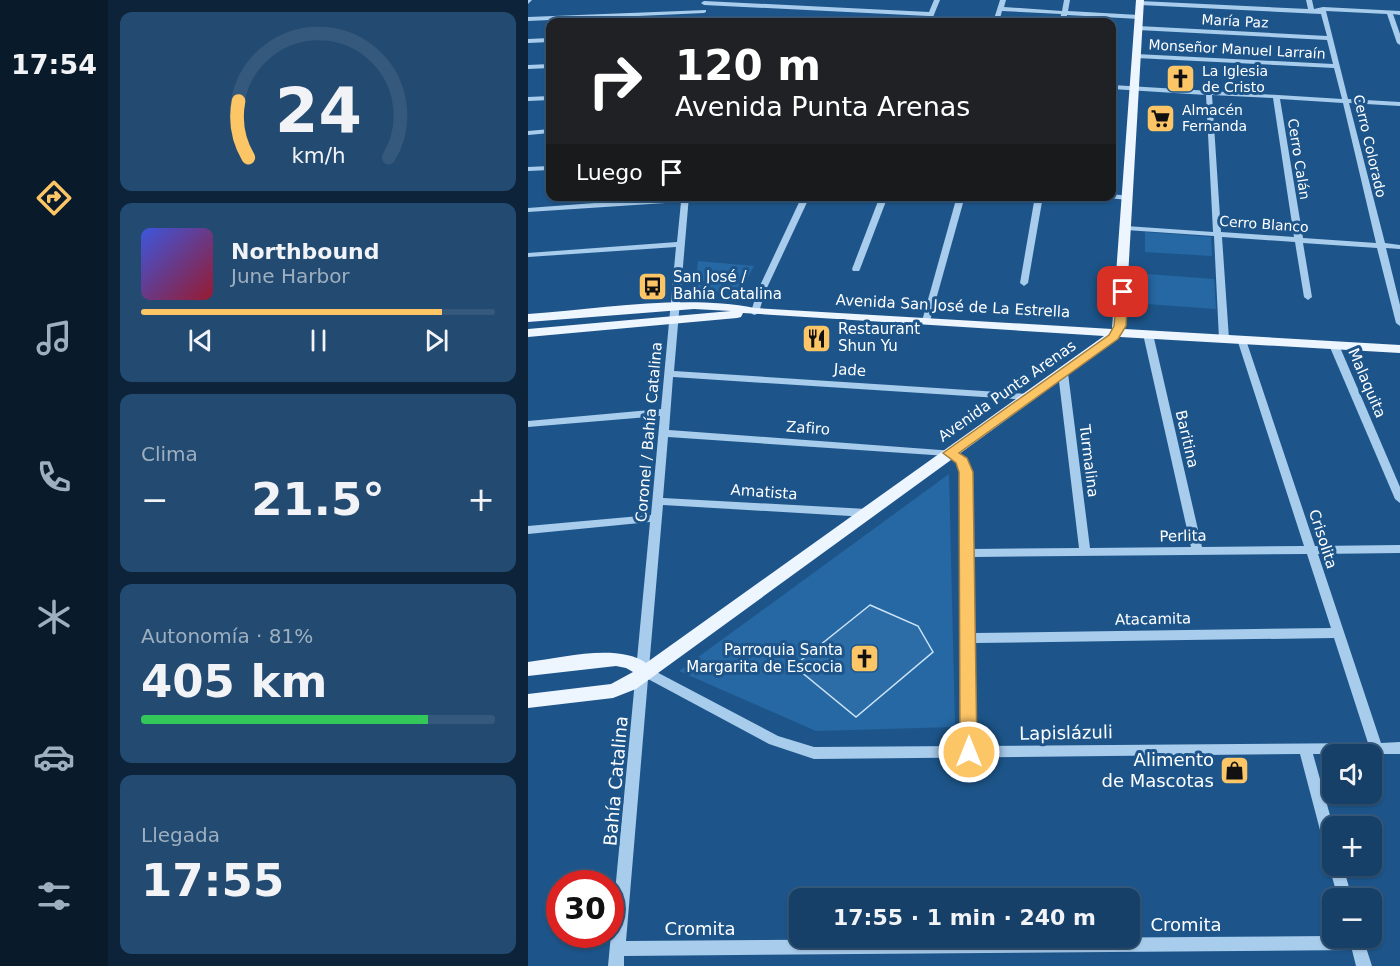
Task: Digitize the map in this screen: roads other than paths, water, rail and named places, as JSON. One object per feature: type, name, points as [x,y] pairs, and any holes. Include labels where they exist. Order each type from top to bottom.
[{"type":"main road","points":[[1118,332],[1121,317],[1140,2]]},
{"type":"main road","name":"Avenida San José de La Estrella","points":[[528,318],[755,312],[1400,349]]},
{"type":"main road","name":"Avenida San José de La Estrella","points":[[528,333],[674,313]]},
{"type":"main road","name":"Avenida Punta Arenas","points":[[528,701],[613,691],[630,684],[644,671],[1118,332]]},
{"type":"main road","points":[[528,669],[616,659],[632,662],[644,671]]},
{"type":"street","points":[[930,18],[938,0]]},
{"type":"street","points":[[997,18],[1002,0]]},
{"type":"street","points":[[1064,18],[1067,0]]},
{"type":"street","points":[[1309,0],[1312,10]]},
{"type":"street","points":[[703,18],[705,1],[931,14]]},
{"type":"street","points":[[1140,2],[1400,13]]},
{"type":"street","points":[[1000,9],[1139,17]]},
{"type":"street","points":[[550,18],[704,11]]},
{"type":"street","name":"Cerro Colorado","points":[[1323,11],[1400,323]]},
{"type":"street","points":[[1389,12],[1400,43]]},
{"type":"street","points":[[528,19],[546,18]]},
{"type":"street","name":"María Paz","points":[[1138,28],[1330,38]]},
{"type":"street","points":[[528,41],[546,40]]},
{"type":"street","name":"Monseñor Manuel Larraín","points":[[1136,56],[1337,66]]},
{"type":"street","points":[[528,67],[546,66]]},
{"type":"street","points":[[1116,87],[1400,104]]},
{"type":"street","points":[[1209,93],[1224,339]]},
{"type":"street","name":"Cerro Calán","points":[[1276,97],[1308,297]]},
{"type":"street","points":[[528,99],[546,98]]},
{"type":"street","points":[[528,133],[546,131]]},
{"type":"street","points":[[528,169],[546,168]]},
{"type":"street","points":[[1116,197],[1128,198]]},
{"type":"street","points":[[528,210],[646,201]]},
{"type":"street","name":"Coronel / Bahía Catalina","points":[[644,671],[685,201]]},
{"type":"street","points":[[755,312],[761,292],[804,201]]},
{"type":"street","points":[[856,269],[882,201]]},
{"type":"street","points":[[926,321],[960,201]]},
{"type":"street","points":[[1024,283],[1038,201]]},
{"type":"street","name":"Cerro Blanco","points":[[1126,228],[1400,247]]},
{"type":"street","points":[[528,255],[680,244]]},
{"type":"street","name":"Baritina","points":[[1148,334],[1197,551]]},
{"type":"street","name":"Crisolita","points":[[1242,339],[1375,744]]},
{"type":"street","name":"Malaquita","points":[[1334,345],[1400,499]]},
{"type":"street","name":"Turmalina","points":[[1063,373],[1085,552]]},
{"type":"street","name":"Jade","points":[[669,374],[1029,397]]},
{"type":"street","points":[[528,424],[666,412]]},
{"type":"street","name":"Zafiro","points":[[664,433],[950,453]]},
{"type":"street","points":[[950,453],[966,466],[969,752]]},
{"type":"street","name":"Amatista","points":[[659,501],[867,513]]},
{"type":"street","points":[[528,530],[657,518]]},
{"type":"street","name":"Perlita","points":[[967,553],[1400,549]]},
{"type":"street","name":"Atacamita","points":[[968,638],[1338,633]]},
{"type":"street","name":"Lapislázuli","points":[[644,671],[774,740],[802,750],[827,753],[1322,749]]},
{"type":"street","name":"Bahía Catalina","points":[[616,966],[644,671]]},
{"type":"street","name":"Lapislázuli","points":[[1382,748],[1400,748]]},
{"type":"street","points":[[1305,749],[1323,816]]},
{"type":"street","name":"Cromita","points":[[618,949],[1322,940]]},
{"type":"street","points":[[1359,948],[1364,966]]},
{"type":"place","name":"La Iglesia de Cristo","points":[[1181,79]]},
{"type":"place","name":"Almacén Fernanda","points":[[1161,118]]},
{"type":"place","name":"San José / Bahía Catalina","points":[[652,286]]},
{"type":"place","name":"Restaurant Shun Yu","points":[[817,338]]},
{"type":"place","name":"Parroquia Santa Margarita de Escocia","points":[[864,659]]},
{"type":"place","name":"Alimento de Mascotas","points":[[1235,770]]}]
